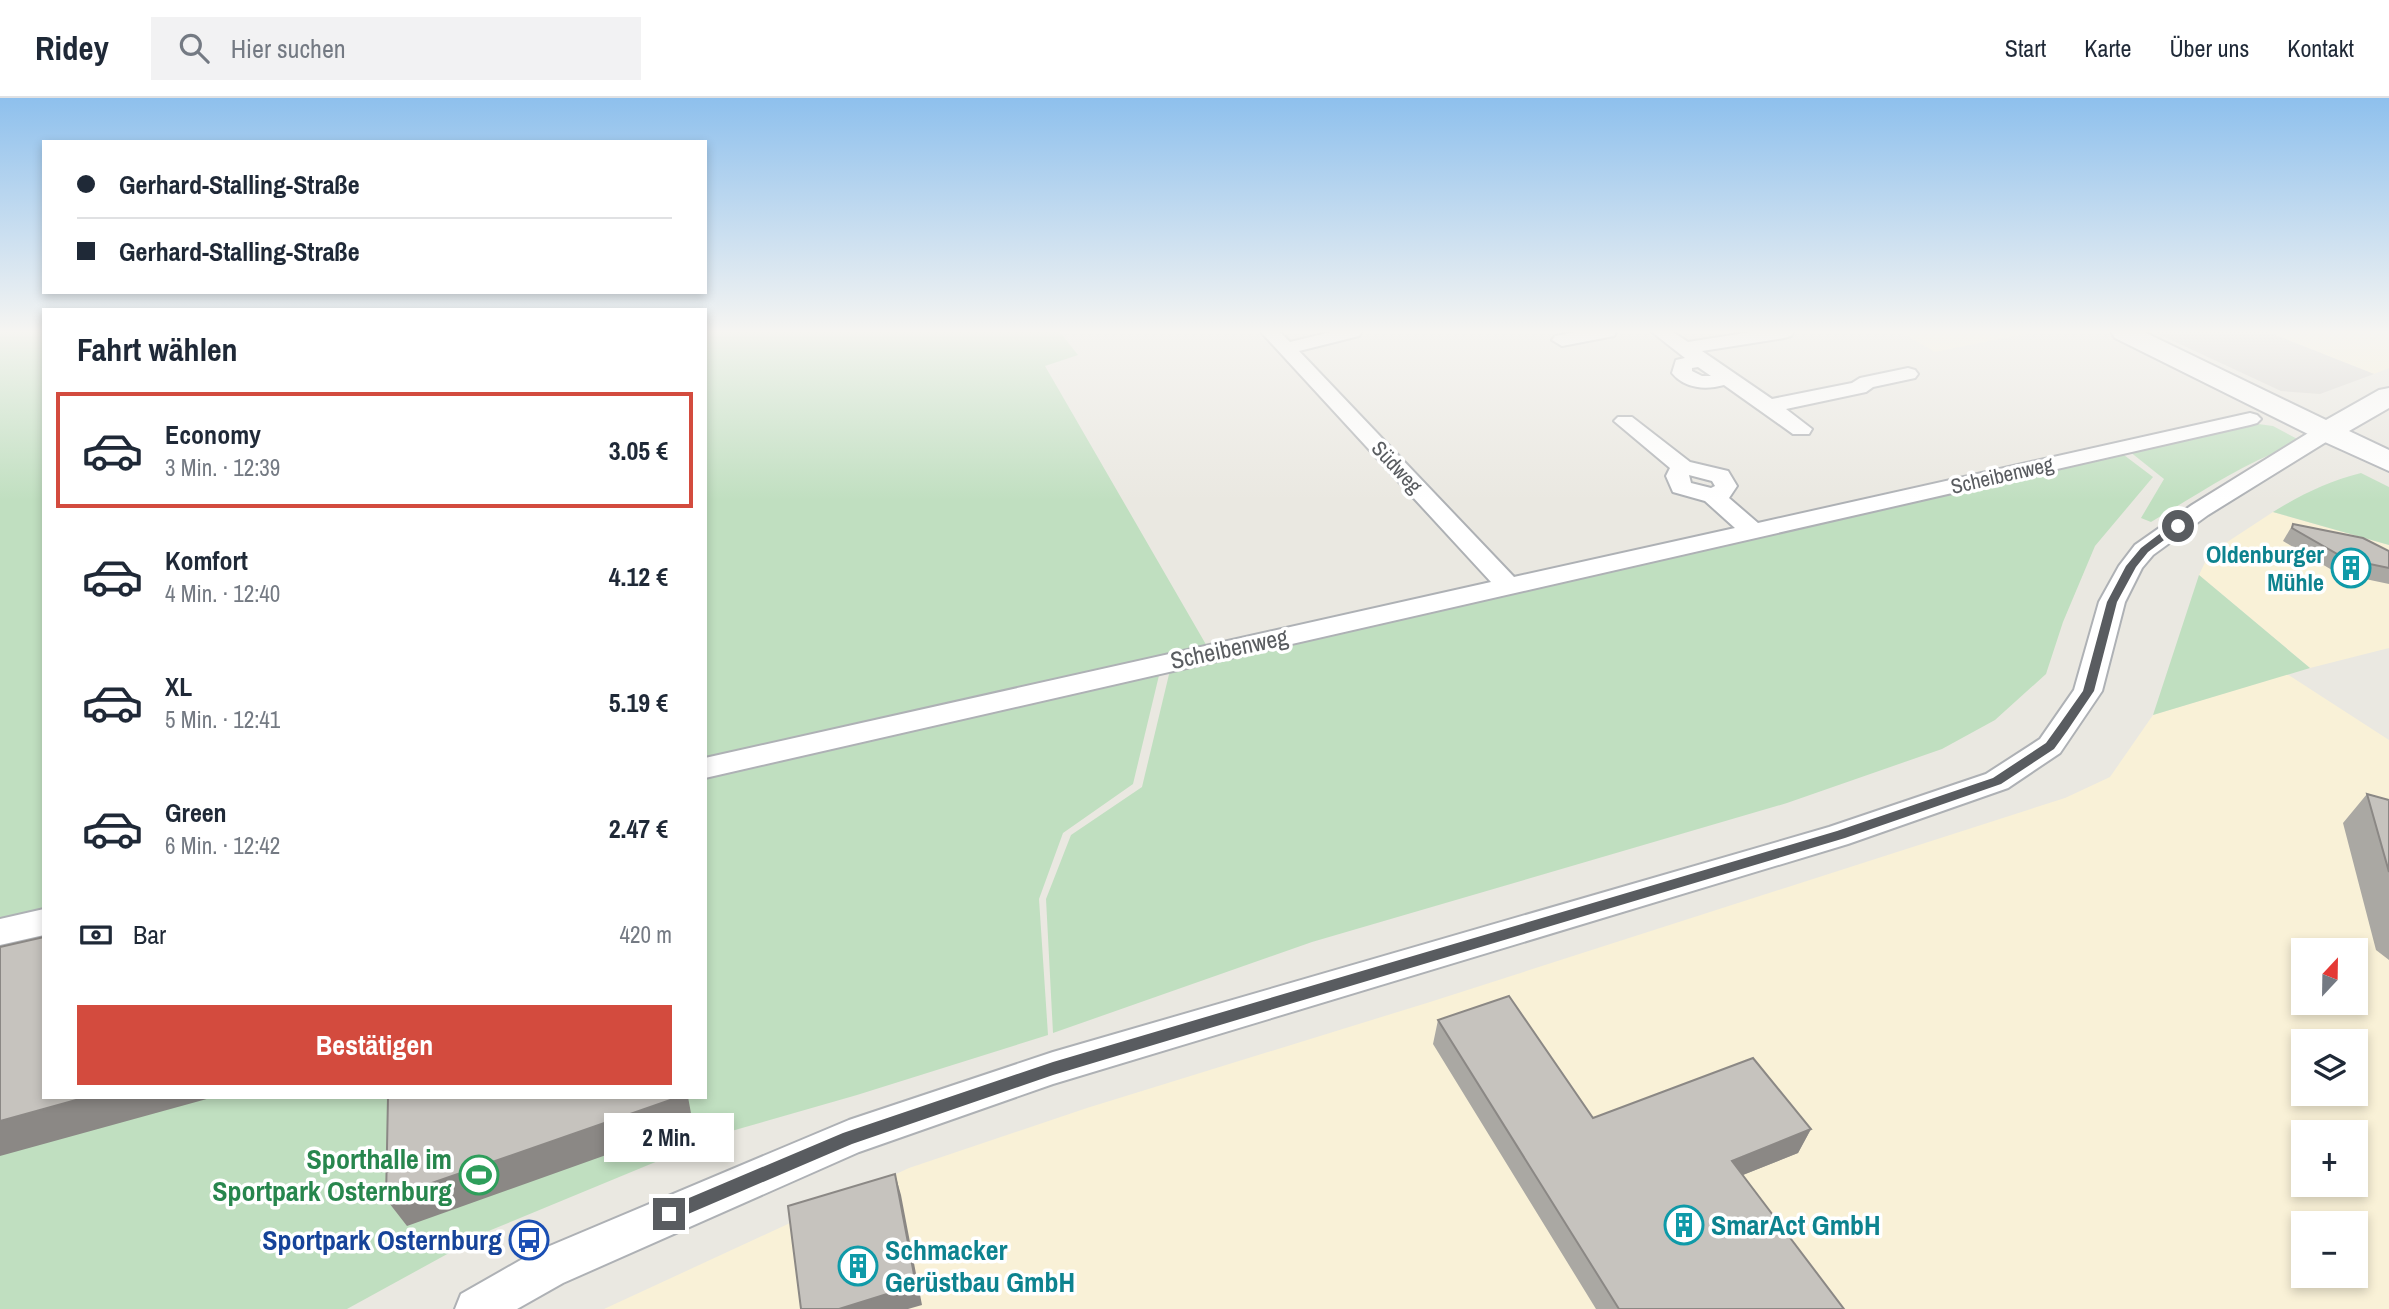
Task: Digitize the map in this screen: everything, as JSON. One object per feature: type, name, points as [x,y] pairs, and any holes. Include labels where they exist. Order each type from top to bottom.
[{"type":"street","name":"Südweg","points":[[1323,389],[1508,585]]},
{"type":"street","points":[[1745,389],[1801,429]]},
{"type":"street","points":[[1770,406],[1856,389]]},
{"type":"street","points":[[2238,389],[2389,462]]},
{"type":"street","points":[[476,1309],[548,1268],[849,1138],[1053,1068],[1824,840],[1997,781],[2050,746],[2088,691],[2112,602],[2131,566],[2144,550],[2200,510],[2389,396]]},
{"type":"street","name":"Scheibenweg","points":[[707,768],[2250,419]]},
{"type":"street","points":[[1625,421],[1682,467],[1720,476],[1726,486],[1722,492],[1713,496],[1753,531]]},
{"type":"street","points":[[0,932],[42,922]]},
{"type":"shaded area","points":[[2276,389],[2335,389],[2320,394]]},
{"type":"shaded area","points":[[2273,512],[2389,545],[2389,648],[2310,668],[2199,575],[2209,554]]},
{"type":"shaded area","points":[[2287,674],[2389,740],[2389,1309],[604,1309],[909,1168],[1087,1108],[1430,1002],[2065,798],[2110,777],[2153,715]]},
{"type":"green space","points":[[0,389],[42,389],[42,913],[0,923]]},
{"type":"green space","points":[[707,389],[1058,389],[1208,648],[707,762]]},
{"type":"green space","points":[[2251,423],[2273,426],[2303,442],[2244,467],[2151,522],[2141,518],[2164,479],[2129,451]]},
{"type":"green space","points":[[2120,452],[2153,477],[2095,546],[2063,622],[2046,674],[1995,720],[1942,749],[1787,803],[1312,942],[1053,1033],[1046,899],[1071,835],[1142,787],[1171,666]]},
{"type":"green space","points":[[2361,473],[2389,487],[2389,545],[2273,512],[2315,489]]},
{"type":"green space","points":[[2199,575],[2310,668],[2153,715]]},
{"type":"green space","points":[[1161,667],[1133,784],[1063,833],[1039,899],[1048,1035],[728,1132],[491,1230],[347,1309],[0,1309],[0,940],[42,930],[42,1099],[707,1099],[707,775]]},
{"type":"building","points":[[2293,524],[2363,538],[2389,551],[2389,568],[2346,559],[2292,528]]},
{"type":"building","points":[[2367,794],[2389,800],[2389,872]]},
{"type":"building","points":[[42,937],[42,1099],[80,1099],[0,1121],[0,947]]},
{"type":"building","points":[[1509,996],[1593,1118],[1753,1058],[1811,1129],[1732,1161],[1844,1309],[1619,1309],[1438,1020]]},
{"type":"building","points":[[388,1099],[673,1099],[386,1199]]},
{"type":"building","name":"Schmacker Gerüstbau GmbH","points":[[895,1174],[916,1285],[839,1309],[801,1309],[788,1206]]},
{"type":"place","name":"Oldenburger Mühle","points":[[2351,568]]},
{"type":"place","name":"Sporthalle im Sportpark Osternburg","points":[[479,1175]]},
{"type":"place","name":"SmarAct GmbH","points":[[1684,1225]]},
{"type":"place","name":"Sportpark Osternburg","points":[[529,1240]]},
{"type":"place","name":"Schmacker Gerüstbau GmbH","points":[[858,1266]]},
{"type":"route","points":[[669,1214],[849,1138],[1053,1068],[1840,835],[1997,781],[2050,746],[2063,728],[2088,691],[2112,602],[2131,566],[2144,550],[2178,526]]}]
